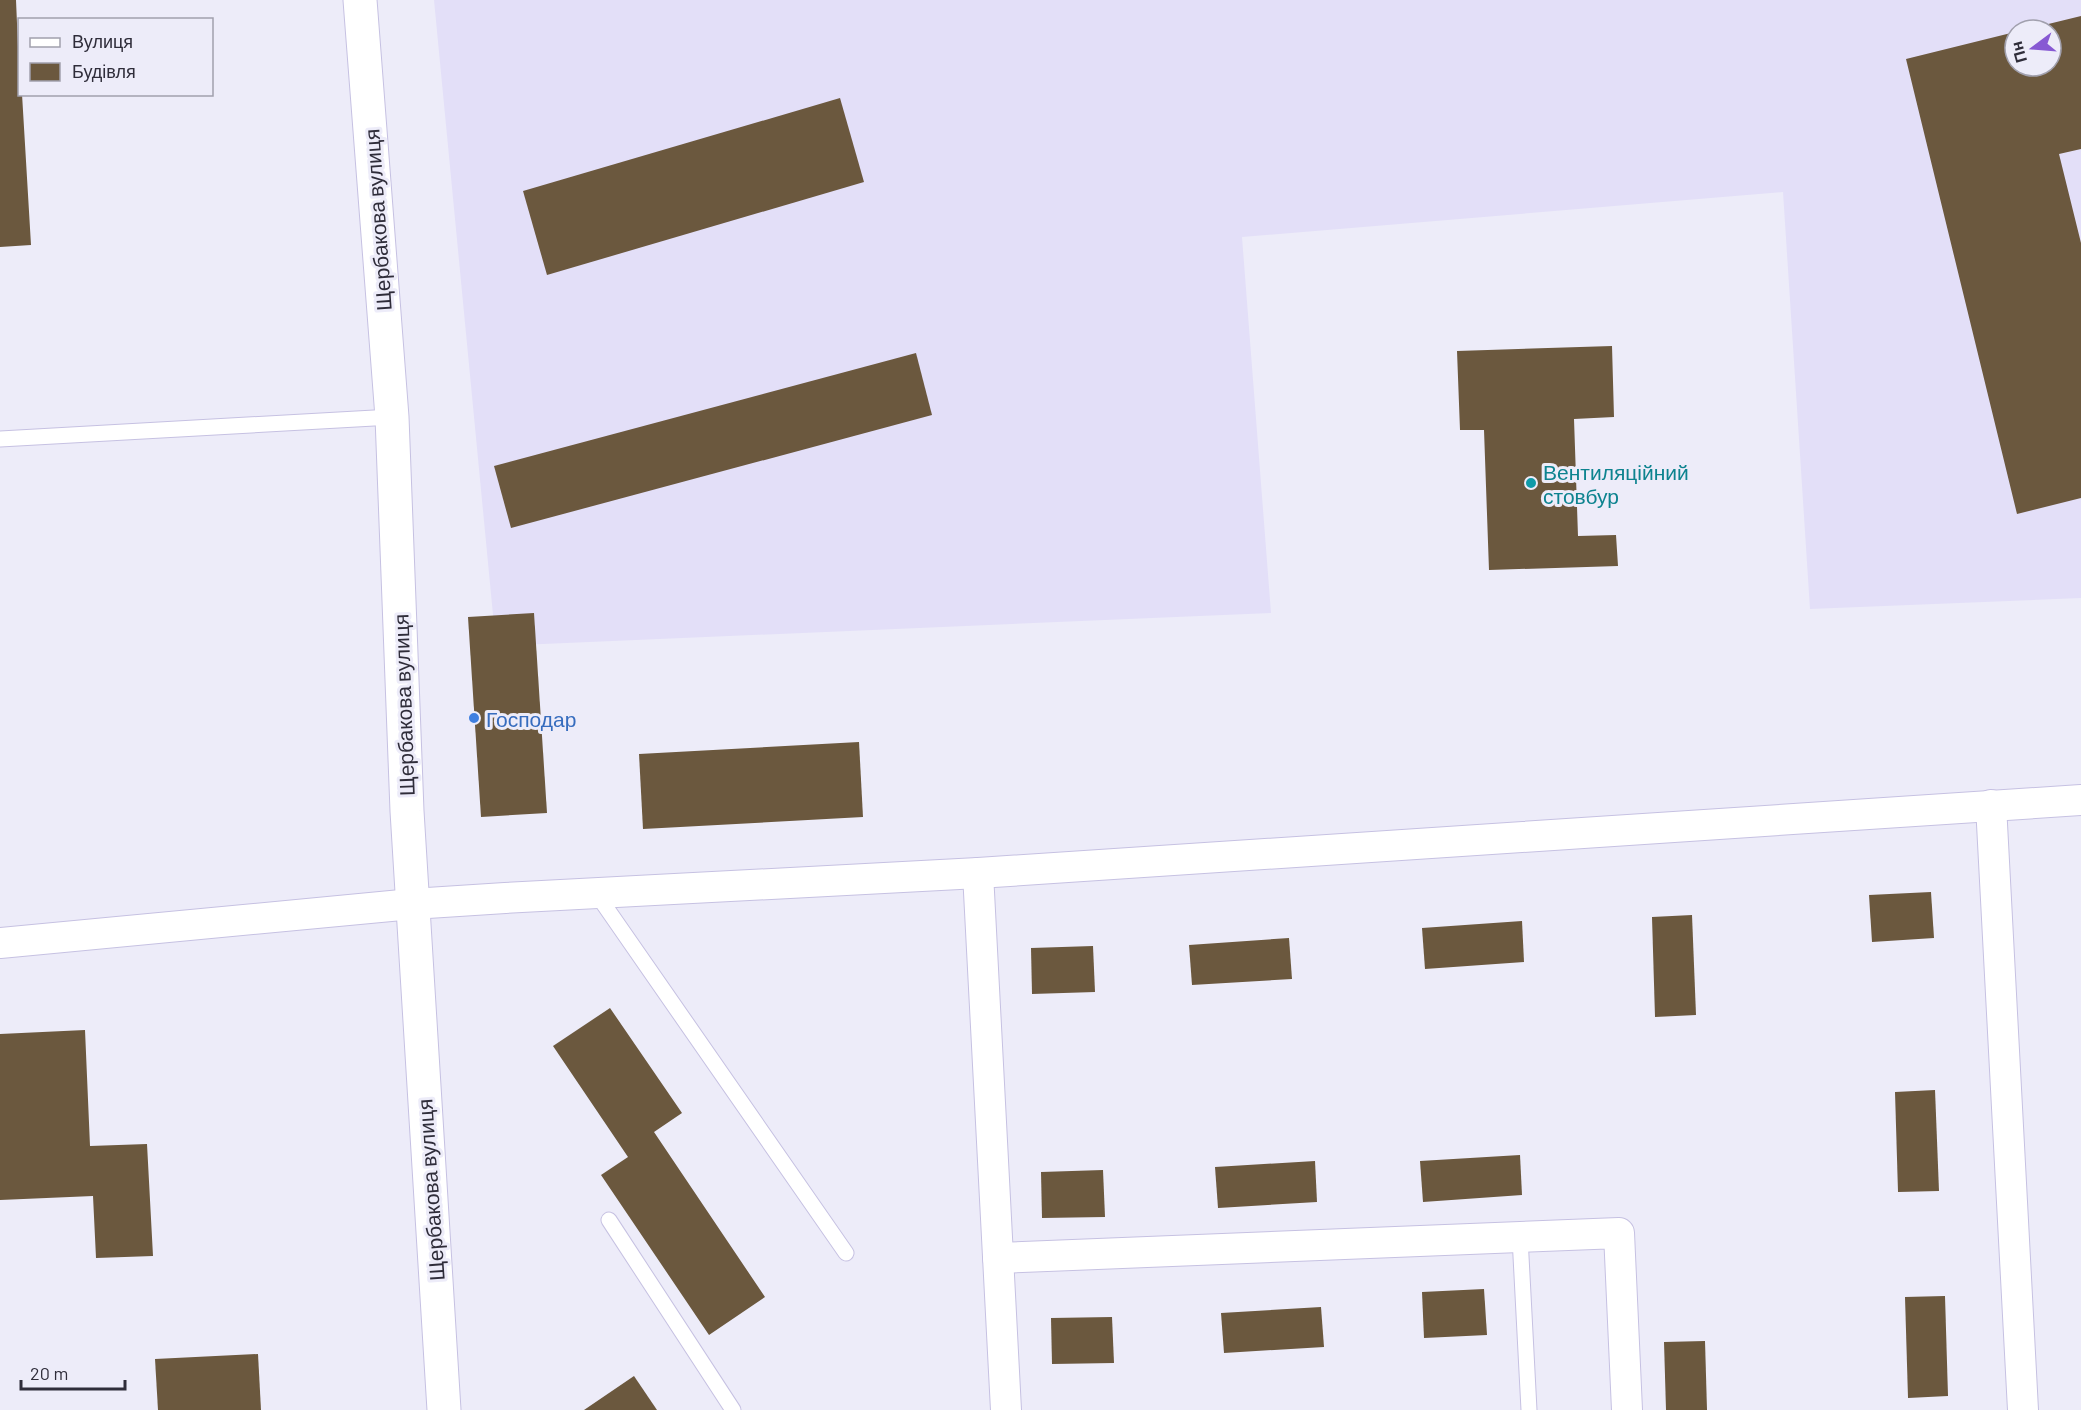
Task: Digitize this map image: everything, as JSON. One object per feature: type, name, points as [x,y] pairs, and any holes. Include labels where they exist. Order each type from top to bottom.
[{"type":"street","name":"Щербакова вулиця","points":[[360,0],[392,417],[407,812],[444,1410]]},
{"type":"street","points":[[0,944],[412,904],[978,873],[2081,800]]},
{"type":"street","points":[[1991,805],[2023,1410]]},
{"type":"street","points":[[978,873],[1006,1410]]},
{"type":"street","points":[[998,1258],[1620,1233],[1627,1410]]},
{"type":"lane","points":[[0,439],[392,417]]},
{"type":"lane","points":[[596,893],[846,1253]]},
{"type":"lane","points":[[609,1220],[733,1410]]},
{"type":"lane","points":[[1520,1237],[1529,1410]]},
{"type":"shaded area","points":[[434,0],[2081,0],[2081,598],[1810,609],[1783,192],[1242,237],[1271,613],[496,646]]},
{"type":"building","points":[[0,0],[16,0],[18,96],[22,96],[31,245],[0,247]]},
{"type":"building","points":[[2081,16],[2081,149],[2059,154],[2081,243],[2081,498],[2017,514],[1906,59],[2003,35],[2003,78],[2063,78],[2063,20]]},
{"type":"building","points":[[840,98],[864,182],[547,275],[523,191]]},
{"type":"building","name":"Вентиляційний стовбур","points":[[1612,346],[1614,417],[1574,419],[1578,536],[1616,535],[1618,566],[1489,570],[1484,430],[1460,430],[1457,351]]},
{"type":"building","points":[[916,353],[932,415],[511,528],[494,466]]},
{"type":"building","points":[[534,613],[547,813],[481,817],[468,617]]},
{"type":"building","points":[[859,742],[863,817],[643,829],[639,754]]},
{"type":"building","points":[[1931,892],[1934,938],[1872,942],[1869,895]]},
{"type":"building","points":[[1692,915],[1696,1015],[1655,1017],[1652,917]]},
{"type":"building","points":[[1522,921],[1524,962],[1425,969],[1422,928]]},
{"type":"building","points":[[1289,938],[1292,979],[1192,985],[1189,945]]},
{"type":"building","points":[[1093,946],[1095,992],[1032,994],[1031,948]]},
{"type":"building","points":[[610,1008],[682,1113],[654,1132],[765,1297],[709,1335],[601,1175],[628,1157],[553,1046]]},
{"type":"building","points":[[85,1030],[90,1146],[147,1144],[153,1256],[96,1258],[93,1196],[0,1200],[0,1034]]},
{"type":"building","points":[[1935,1090],[1939,1191],[1898,1192],[1895,1092]]},
{"type":"building","points":[[1520,1155],[1522,1195],[1423,1202],[1420,1161]]},
{"type":"building","points":[[1315,1161],[1317,1202],[1218,1208],[1215,1167]]},
{"type":"building","points":[[1103,1170],[1105,1217],[1042,1218],[1041,1172]]},
{"type":"building","points":[[1484,1289],[1487,1335],[1424,1338],[1422,1292]]},
{"type":"building","points":[[1945,1296],[1948,1396],[1908,1398],[1905,1297]]},
{"type":"building","points":[[1321,1307],[1324,1347],[1224,1353],[1221,1313]]},
{"type":"building","points":[[1112,1317],[1114,1363],[1052,1364],[1051,1318]]},
{"type":"building","points":[[1705,1341],[1707,1410],[1666,1410],[1664,1342]]},
{"type":"building","points":[[258,1354],[261,1410],[158,1410],[155,1359]]},
{"type":"building","points":[[634,1376],[657,1410],[584,1410]]},
{"type":"place","name":"Вентиляційний стовбур","points":[[1531,483]]},
{"type":"place","name":"Господар","points":[[474,718]]}]
